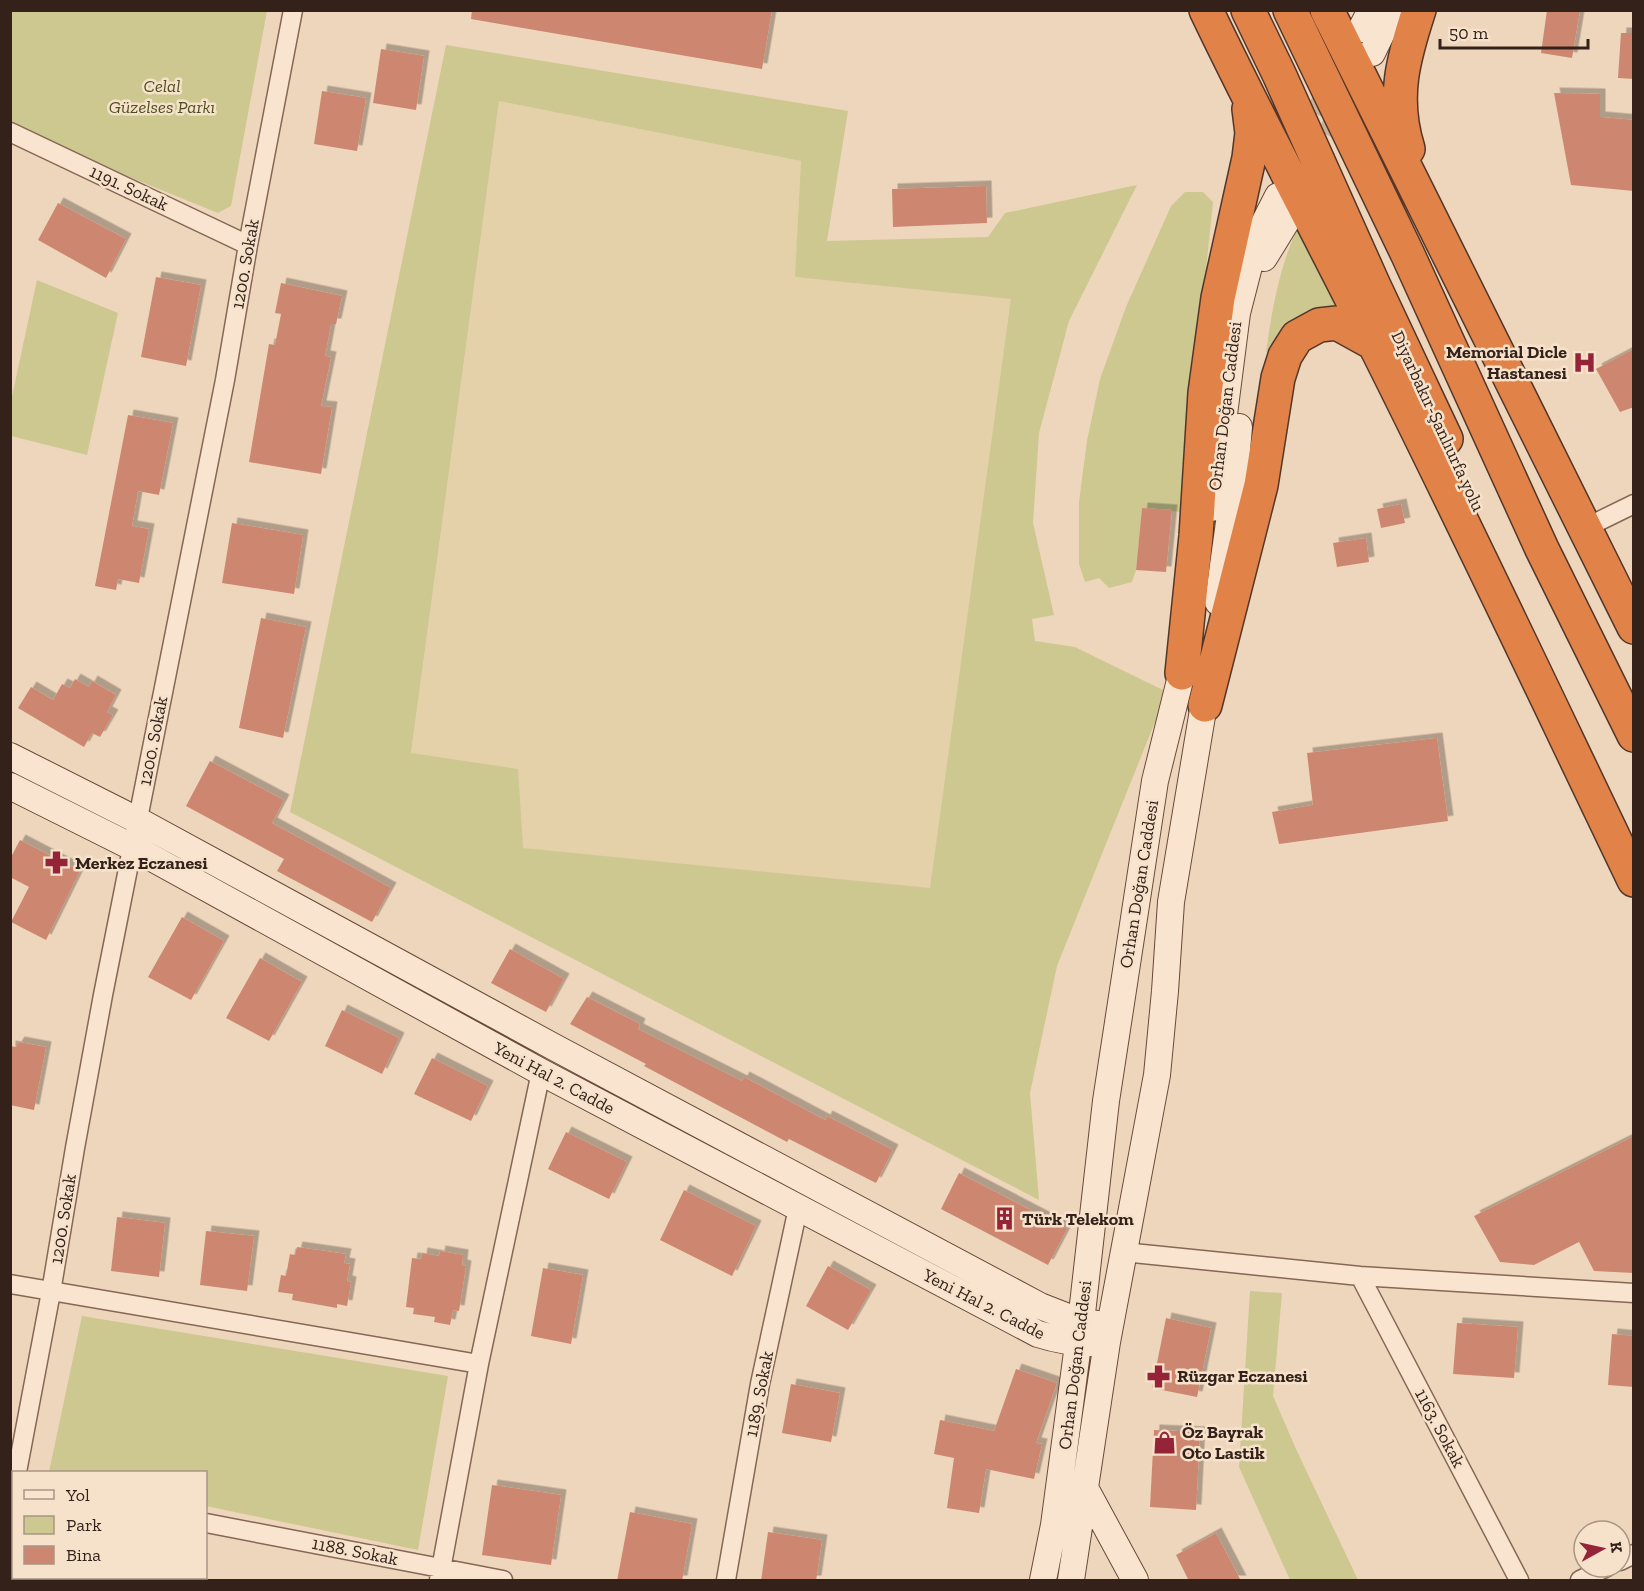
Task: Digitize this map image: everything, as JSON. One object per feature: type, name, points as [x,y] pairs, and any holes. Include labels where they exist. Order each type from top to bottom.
[{"type":"highway","points":[[1206,10],[1248,98],[1375,344],[1442,480],[1634,880]]},
{"type":"highway","name":"Diyarbakır-Şanlıurfa yolu","points":[[1248,10],[1567,698],[1634,829]]},
{"type":"highway","points":[[1290,10],[1408,255],[1542,549],[1634,735]]},
{"type":"highway","points":[[1327,10],[1634,627]]},
{"type":"highway","points":[[1419,10],[1405,54],[1399,100],[1406,142],[1430,216]]},
{"type":"highway","points":[[1182,673],[1196,536],[1205,393],[1218,298],[1249,158],[1252,134],[1248,98]]},
{"type":"highway","points":[[1205,705],[1261,484],[1278,378],[1285,356],[1297,337],[1319,325],[1337,323],[1375,344]]},
{"type":"main road","points":[[1372,53],[1393,10]]},
{"type":"main road","name":"Orhan Doğan Caddesi","points":[[1043,1578],[1054,1525],[1106,1101],[1123,990],[1155,782],[1192,632],[1211,512],[1237,313],[1256,239],[1283,208],[1260,263],[1248,331],[1234,486],[1205,705],[1171,902],[1157,1075],[1108,1333],[1071,1580]]},
{"type":"main road","points":[[10,756],[137,820],[554,1047],[1059,1315],[1079,1333]]},
{"type":"main road","name":"Yeni Hal 2. Cadde","points":[[10,786],[132,847],[541,1072],[1038,1334],[1057,1340],[1079,1333],[1108,1333]]},
{"type":"main road","points":[[1085,1488],[1135,1581]]},
{"type":"main road","points":[[1043,1578],[1071,1580]]},
{"type":"street","name":"1200. Sokak","points":[[17,1471],[51,1292],[79,1124],[225,380],[292,10]]},
{"type":"street","name":"1191. Sokak","points":[[10,132],[248,245]]},
{"type":"street","points":[[1585,528],[1634,504]]},
{"type":"street","points":[[440,1574],[479,1364],[541,1072]]},
{"type":"street","name":"1189. Sokak","points":[[726,1581],[760,1384],[798,1208]]},
{"type":"street","points":[[1123,1252],[1360,1276],[1634,1293]]},
{"type":"street","name":"1163. Sokak","points":[[1360,1276],[1519,1581]]},
{"type":"street","points":[[10,1284],[479,1364]]},
{"type":"street","points":[[10,1508],[12,1487]]},
{"type":"street","name":"1188. Sokak","points":[[207,1523],[440,1574],[504,1581]]},
{"type":"shaded area","points":[[499,101],[801,161],[795,277],[1012,299],[930,889],[523,848],[411,754]]},
{"type":"green space","name":"Celal Güzelses Parkı","points":[[10,11],[267,11],[231,206],[218,213],[11,129]]},
{"type":"green space","points":[[446,45],[848,111],[827,241],[988,237],[1005,213],[1137,185],[1069,321],[1039,433],[1033,523],[1054,615],[1032,619],[1035,641],[1075,647],[1167,692],[1057,966],[1030,1093],[1039,1200],[290,812]],"holes":[[[499,101],[801,161],[795,277],[1011,299],[930,888],[523,848],[518,769],[411,753]]]},
{"type":"green space","points":[[1185,192],[1203,192],[1213,202],[1181,512],[1142,508],[1136,570],[1132,582],[1109,588],[1099,578],[1085,582],[1079,564],[1079,502],[1087,441],[1100,379],[1126,307],[1171,206]]},
{"type":"green space","points":[[1300,223],[1340,306],[1309,311],[1290,325],[1266,353],[1278,287],[1287,254]]},
{"type":"green space","points":[[37,280],[118,313],[87,455],[11,436],[11,401]]},
{"type":"green space","points":[[1250,1291],[1282,1293],[1273,1396],[1358,1580],[1290,1580],[1239,1467]]},
{"type":"green space","points":[[82,1316],[448,1376],[418,1550],[207,1506],[207,1471],[49,1471]]},
{"type":"building","points":[[472,10],[772,10],[762,69],[471,19]]},
{"type":"building","points":[[1547,10],[1580,10],[1572,58],[1541,53]]},
{"type":"building","points":[[1621,33],[1634,33],[1634,79],[1618,78]]},
{"type":"building","points":[[381,49],[424,56],[416,110],[373,103]]},
{"type":"building","points":[[322,91],[366,98],[357,151],[314,144]]},
{"type":"building","points":[[1554,93],[1600,94],[1600,117],[1634,120],[1634,191],[1571,185]]},
{"type":"building","points":[[986,186],[987,223],[893,227],[892,189]]},
{"type":"building","points":[[58,203],[126,239],[106,278],[38,240]]},
{"type":"building","points":[[156,277],[201,285],[186,366],[141,357]]},
{"type":"building","points":[[281,283],[342,296],[336,324],[331,324],[325,356],[331,357],[321,406],[332,407],[321,474],[249,462],[269,344],[275,345],[281,314],[275,313]]},
{"type":"building","points":[[1634,349],[1634,407],[1620,412],[1596,369]]},
{"type":"building","points":[[128,415],[173,423],[159,495],[138,491],[132,526],[149,529],[139,583],[118,579],[116,590],[95,586]]},
{"type":"building","points":[[1401,504],[1405,523],[1381,528],[1377,509]]},
{"type":"building","points":[[1142,508],[1172,510],[1166,572],[1136,570]]},
{"type":"building","points":[[232,523],[303,535],[294,594],[222,583]]},
{"type":"building","points":[[1366,538],[1369,562],[1337,567],[1333,543]]},
{"type":"building","points":[[261,618],[306,627],[283,738],[239,728]]},
{"type":"building","points":[[75,679],[89,687],[92,681],[116,695],[107,712],[113,715],[100,737],[92,733],[84,747],[18,708],[31,687],[53,700],[62,684],[70,688]]},
{"type":"building","points":[[1437,738],[1448,821],[1279,844],[1272,812],[1313,805],[1307,753]]},
{"type":"building","points":[[210,761],[284,800],[272,823],[391,888],[372,922],[277,871],[284,859],[186,806]]},
{"type":"building","points":[[20,840],[80,871],[46,940],[11,922],[29,887],[10,877],[10,859]]},
{"type":"building","points":[[182,917],[224,941],[191,1000],[148,977]]},
{"type":"building","points":[[510,949],[564,979],[546,1012],[491,983]]},
{"type":"building","points":[[260,958],[302,982],[269,1041],[226,1018]]},
{"type":"building","points":[[587,997],[640,1024],[638,1029],[742,1081],[744,1077],[825,1120],[827,1116],[893,1150],[876,1183],[789,1139],[787,1142],[570,1024]]},
{"type":"building","points":[[342,1010],[399,1038],[382,1074],[325,1046]]},
{"type":"building","points":[[19,1042],[46,1047],[34,1110],[10,1105],[10,1046],[16,1047]]},
{"type":"building","points":[[432,1058],[488,1086],[471,1121],[414,1094]]},
{"type":"building","points":[[566,1132],[627,1162],[609,1199],[548,1169]]},
{"type":"building","points":[[1634,1136],[1634,1273],[1594,1271],[1579,1242],[1534,1265],[1500,1262],[1474,1216]]},
{"type":"building","name":"Türk Telekom","points":[[959,1173],[1067,1229],[1048,1265],[941,1209]]},
{"type":"building","points":[[684,1190],[756,1226],[732,1276],[660,1240]]},
{"type":"building","points":[[117,1217],[165,1223],[159,1277],[111,1271]]},
{"type":"building","points":[[206,1231],[254,1236],[247,1291],[200,1285]]},
{"type":"building","points":[[297,1247],[346,1254],[344,1263],[350,1264],[347,1281],[351,1282],[347,1306],[337,1304],[337,1308],[292,1300],[293,1294],[278,1292],[281,1275],[286,1276],[290,1254],[295,1255]]},
{"type":"building","points":[[440,1251],[463,1255],[462,1265],[466,1266],[459,1311],[453,1310],[450,1325],[434,1322],[435,1317],[413,1314],[414,1308],[406,1307],[412,1258],[421,1259],[422,1253],[439,1256]]},
{"type":"building","points":[[828,1266],[871,1290],[848,1330],[806,1306]]},
{"type":"building","points":[[543,1268],[583,1275],[571,1344],[531,1336]]},
{"type":"building","points":[[1166,1318],[1211,1328],[1197,1397],[1152,1388]]},
{"type":"building","points":[[1457,1323],[1518,1327],[1514,1378],[1453,1374]]},
{"type":"building","points":[[1612,1334],[1634,1336],[1634,1387],[1608,1385]]},
{"type":"building","points":[[1016,1369],[1057,1383],[1036,1443],[1042,1444],[1034,1479],[986,1469],[979,1513],[947,1508],[954,1458],[934,1454],[940,1420],[994,1431]]},
{"type":"building","points":[[791,1384],[840,1393],[831,1442],[782,1433]]},
{"type":"building","points":[[1154,1430],[1200,1432],[1196,1510],[1150,1507]]},
{"type":"building","points":[[492,1485],[561,1495],[551,1565],[482,1555]]},
{"type":"building","points":[[630,1512],[692,1524],[682,1581],[617,1581]]},
{"type":"building","points":[[768,1532],[822,1540],[816,1581],[761,1581]]},
{"type":"building","points":[[1216,1533],[1241,1581],[1189,1581],[1176,1555]]},
{"type":"tunnel","points":[[1312,171],[1366,64]]},
{"type":"tunnel","points":[[1301,150],[1335,80]]},
{"type":"place","name":"Memorial Dicle Hastanesi","points":[[1585,362]]},
{"type":"place","name":"Merkez Eczanesi","points":[[57,863]]},
{"type":"place","name":"Türk Telekom","points":[[1004,1219]]},
{"type":"place","name":"Rüzgar Eczanesi","points":[[1159,1376]]},
{"type":"place","name":"Öz Bayrak Oto Lastik","points":[[1164,1442]]}]
